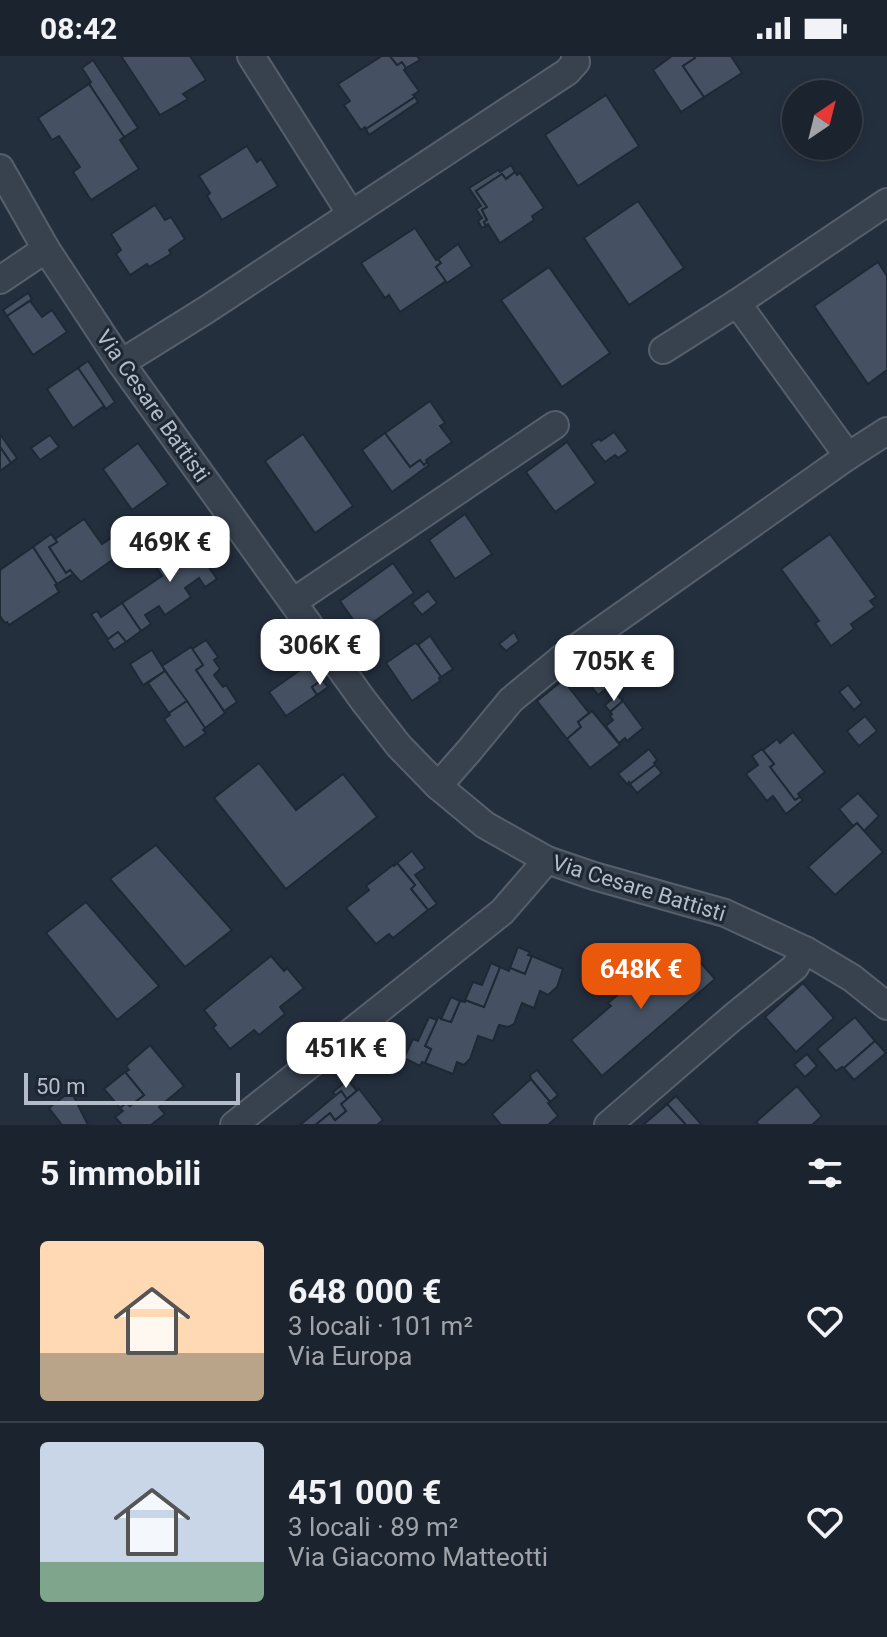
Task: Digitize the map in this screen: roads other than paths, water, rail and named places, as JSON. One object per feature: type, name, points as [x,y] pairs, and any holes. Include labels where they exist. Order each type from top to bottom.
[{"type":"street","points":[[251,56],[351,214]]},
{"type":"street","points":[[121,363],[567,72],[576,62],[575,56]]},
{"type":"street","name":"Via Cesare Battisti","points":[[0,168],[46,249],[121,363],[399,746],[438,786],[485,825],[547,860],[725,913],[805,950],[852,978],[887,1006]]},
{"type":"street","points":[[663,350],[887,202]]},
{"type":"street","points":[[0,280],[46,249]]},
{"type":"street","points":[[737,303],[848,456]]},
{"type":"street","points":[[293,602],[555,425]]},
{"type":"street","points":[[438,786],[511,700],[562,658],[887,431]]},
{"type":"street","points":[[234,1125],[502,912],[547,860]]},
{"type":"street","points":[[608,1125],[795,967],[805,950]]}]
